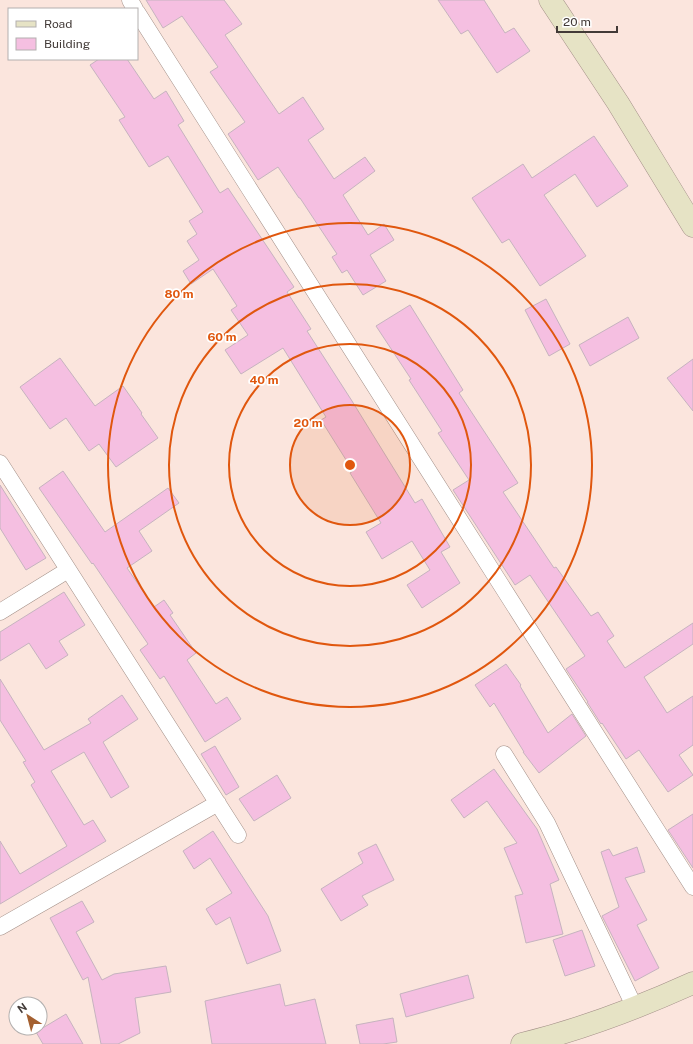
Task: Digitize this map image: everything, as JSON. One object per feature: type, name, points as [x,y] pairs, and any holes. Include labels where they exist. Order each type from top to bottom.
[{"type":"main road","points":[[550,0],[618,104],[693,226]]},
{"type":"main road","points":[[522,1044],[541,1040],[635,1008],[693,983]]},
{"type":"street","points":[[138,14],[693,888]]},
{"type":"street","points":[[0,463],[238,835]]},
{"type":"street","points":[[0,612],[68,570]]},
{"type":"street","points":[[504,754],[547,823],[635,1008]]},
{"type":"street","points":[[0,927],[218,803]]},
{"type":"building","points":[[146,0],[224,0],[242,24],[225,35],[279,114],[303,97],[324,129],[308,140],[334,179],[365,157],[375,171],[343,195],[368,235],[384,224],[394,240],[370,255],[386,281],[363,295],[347,270],[342,273],[332,257],[337,254],[278,167],[258,180],[228,134],[245,122],[210,72],[218,67],[182,16],[163,28]]},
{"type":"building","points":[[438,0],[484,0],[505,33],[514,28],[530,51],[497,73],[468,30],[461,34]]},
{"type":"building","points":[[98,60],[128,60],[154,99],[166,91],[184,121],[178,125],[220,193],[228,188],[294,287],[287,292],[311,329],[307,331],[415,503],[422,499],[450,547],[441,552],[460,583],[422,608],[407,585],[430,570],[412,541],[382,559],[366,532],[381,523],[350,473],[353,471],[321,420],[326,417],[283,348],[241,374],[225,350],[248,335],[231,310],[237,306],[213,269],[191,284],[183,271],[199,260],[187,241],[197,234],[189,221],[203,212],[168,156],[149,167],[119,120],[125,117],[90,65]]},
{"type":"building","points":[[594,136],[628,186],[597,207],[575,174],[544,195],[586,256],[540,286],[509,239],[502,243],[472,198],[523,164],[532,178]]},
{"type":"building","points":[[546,299],[570,344],[549,356],[525,310]]},
{"type":"building","points":[[410,305],[463,390],[459,393],[518,483],[503,492],[554,568],[556,567],[591,616],[598,612],[614,636],[607,641],[625,668],[693,623],[693,644],[644,677],[667,713],[693,696],[693,745],[679,755],[693,775],[668,792],[639,750],[626,759],[602,723],[601,724],[566,669],[585,656],[530,575],[515,585],[453,490],[469,480],[438,433],[442,431],[409,380],[411,379],[376,326]]},
{"type":"building","points":[[628,317],[639,338],[590,366],[579,345]]},
{"type":"building","points":[[60,358],[95,406],[123,386],[158,438],[116,467],[99,444],[89,451],[66,418],[50,429],[20,387]]},
{"type":"building","points":[[693,359],[693,411],[667,378]]},
{"type":"building","points":[[63,471],[105,532],[168,488],[179,503],[139,531],[152,551],[127,568],[154,607],[164,600],[173,613],[170,615],[196,653],[187,660],[216,704],[227,697],[241,719],[205,742],[164,676],[160,679],[140,650],[148,644],[93,563],[92,564],[39,488]]},
{"type":"building","points":[[0,485],[46,558],[26,570],[0,528]]},
{"type":"building","points":[[64,592],[85,625],[59,641],[68,655],[46,669],[29,643],[0,661],[0,632]]},
{"type":"building","points":[[506,664],[521,685],[520,686],[548,733],[572,714],[586,736],[539,773],[523,752],[494,703],[490,707],[475,685]]},
{"type":"building","points":[[0,679],[44,750],[91,723],[88,719],[122,695],[138,719],[103,742],[129,787],[111,798],[84,752],[51,771],[84,825],[93,820],[106,841],[0,904],[0,841],[20,874],[67,846],[31,785],[35,782],[23,762],[26,761],[0,720]]},
{"type":"building","points":[[215,746],[239,787],[226,795],[201,754]]},
{"type":"building","points":[[494,769],[537,829],[559,880],[550,884],[563,934],[526,943],[515,896],[523,894],[504,848],[517,843],[487,801],[464,818],[451,800]]},
{"type":"building","points":[[277,775],[291,798],[254,821],[239,799]]},
{"type":"building","points":[[693,814],[693,868],[668,830]]},
{"type":"building","points":[[213,831],[268,916],[281,951],[247,964],[230,917],[216,925],[206,909],[232,893],[210,858],[194,869],[183,851]]},
{"type":"building","points":[[376,844],[394,880],[362,896],[368,905],[341,921],[321,889],[363,863],[358,853]]},
{"type":"building","points":[[637,847],[645,872],[625,878],[647,920],[637,925],[659,968],[635,981],[602,916],[619,907],[601,852],[609,849],[613,856]]},
{"type":"building","points":[[82,901],[94,922],[76,932],[102,980],[114,974],[166,966],[171,992],[135,998],[140,1033],[118,1044],[101,1044],[88,977],[83,980],[50,918]]},
{"type":"building","points":[[582,930],[595,966],[565,976],[553,940]]},
{"type":"building","points":[[468,975],[474,998],[406,1017],[400,994]]},
{"type":"building","points":[[280,984],[285,1006],[315,999],[326,1044],[212,1044],[205,1001]]},
{"type":"building","points":[[66,1014],[83,1044],[43,1044],[38,1036],[48,1036],[48,1025]]},
{"type":"building","points":[[393,1018],[397,1042],[383,1044],[360,1044],[356,1025]]}]
